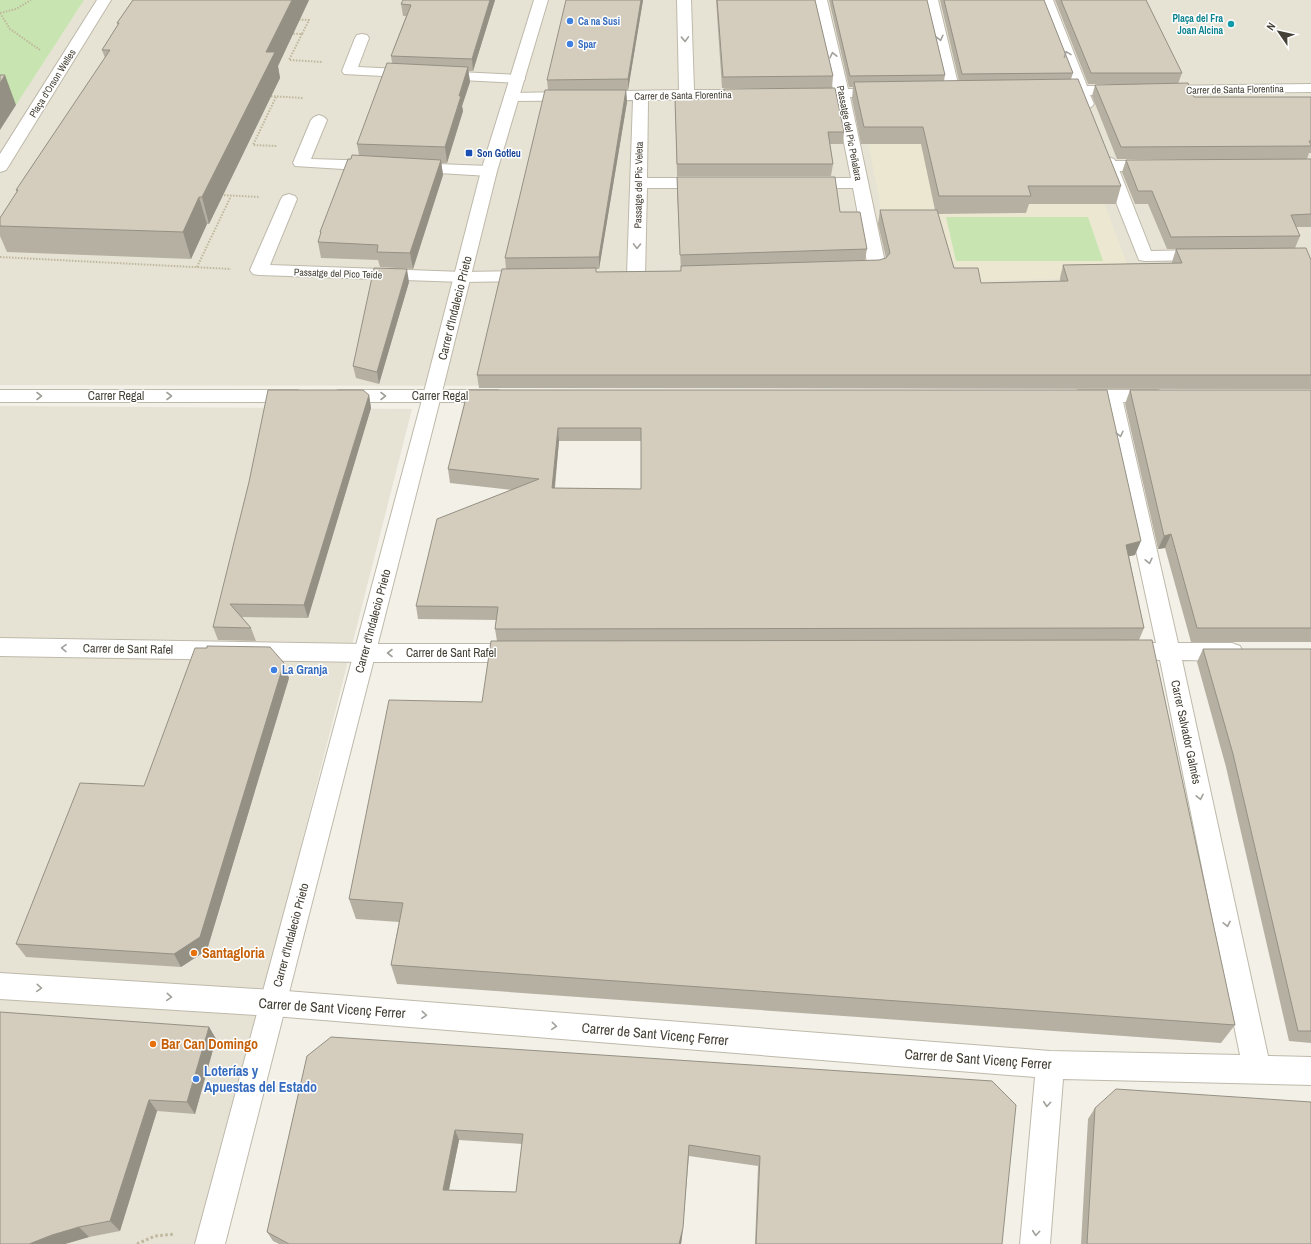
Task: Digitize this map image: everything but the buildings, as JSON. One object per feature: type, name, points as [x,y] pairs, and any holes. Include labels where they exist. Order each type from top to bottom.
[{"type":"street","name":"Plaça d'Orson Welles","points":[[0,166],[104,0]]},
{"type":"street","name":"Carrer d'Indalecio Prieto","points":[[210,1244],[463,277],[489,170],[541,0]]},
{"type":"street","points":[[684,0],[687,95]]},
{"type":"street","name":"Passatge del Pic Peñalara","points":[[820,0],[842,93],[860,183],[869,267]]},
{"type":"street","points":[[931,0],[953,92]]},
{"type":"street","points":[[1046,0],[1092,118]]},
{"type":"street","points":[[352,63],[362,38]]},
{"type":"street","name":"Carrer de Santa Florentina","points":[[352,63],[349,71],[515,88],[641,95],[765,94]]},
{"type":"street","name":"Carrer de Santa Florentina","points":[[1149,90],[1311,88]]},
{"type":"street","points":[[1041,91],[1134,90]]},
{"type":"street","points":[[796,93],[898,92]]},
{"type":"street","points":[[938,92],[969,92]]},
{"type":"street","name":"Passatge del Pic Veleta","points":[[636,275],[641,95]]},
{"type":"street","points":[[319,120],[301,163],[489,170]]},
{"type":"street","points":[[1102,146],[1145,256],[1216,255]]},
{"type":"street","points":[[1110,166],[1164,166]]},
{"type":"street","points":[[638,183],[725,183]]},
{"type":"street","points":[[788,183],[860,183]]},
{"type":"street","points":[[260,270],[289,199]]},
{"type":"street","name":"Passatge del Pico Teide","points":[[260,270],[463,277],[550,276]]},
{"type":"street","name":"Carrer Regal","points":[[0,396],[512,396]]},
{"type":"street","points":[[1064,396],[1176,396]]},
{"type":"street","name":"Carrer Salvador Galmés","points":[[1112,396],[1169,651],[1257,1069]]},
{"type":"street","name":"Carrer de Sant Rafel","points":[[0,647],[364,653],[539,653]]},
{"type":"street","points":[[1105,651],[1256,652]]},
{"type":"street","name":"Carrer de Sant Vicenç Ferrer","points":[[0,986],[273,1003],[1050,1065],[1257,1069],[1311,1072]]},
{"type":"street","points":[[1035,1244],[1050,1065]]},
{"type":"path","points":[[31,0],[16,9],[0,13],[10,29],[42,52]]},
{"type":"path","points":[[302,34],[158,28],[167,14],[310,20],[289,60],[352,63]]},
{"type":"path","points":[[155,21],[162,21]]},
{"type":"path","points":[[261,96],[328,99],[319,120]]},
{"type":"path","points":[[276,97],[253,145],[308,147]]},
{"type":"path","points":[[216,195],[289,199]]},
{"type":"path","points":[[197,267],[231,196]]},
{"type":"path","points":[[0,257],[260,270]]},
{"type":"shaded area","name":"Son Gotleu","points":[[0,0],[1311,0],[1311,387],[0,385]]},
{"type":"shaded area","points":[[1069,109],[1132,277],[975,281],[888,245],[862,111]]},
{"type":"shaded area","points":[[0,406],[412,409],[200,1244],[0,1244]]},
{"type":"green space","points":[[0,0],[84,0],[16,105],[0,105]]},
{"type":"green space","points":[[946,217],[1088,217],[1103,261],[956,261]]},
{"type":"place","name":"Ca na Susi","points":[[570,21]]},
{"type":"place","name":"Plaça del Fra Joan Alcina","points":[[1231,24]]},
{"type":"place","name":"Spar","points":[[570,44]]},
{"type":"place","name":"Son Gotleu","points":[[469,153]]},
{"type":"place","name":"La Granja","points":[[274,670]]},
{"type":"place","name":"Santagloria","points":[[194,953]]},
{"type":"place","name":"Bar Can Domingo","points":[[153,1044]]},
{"type":"place","name":"Loterías y Apuestas del Estado","points":[[196,1079]]}]
